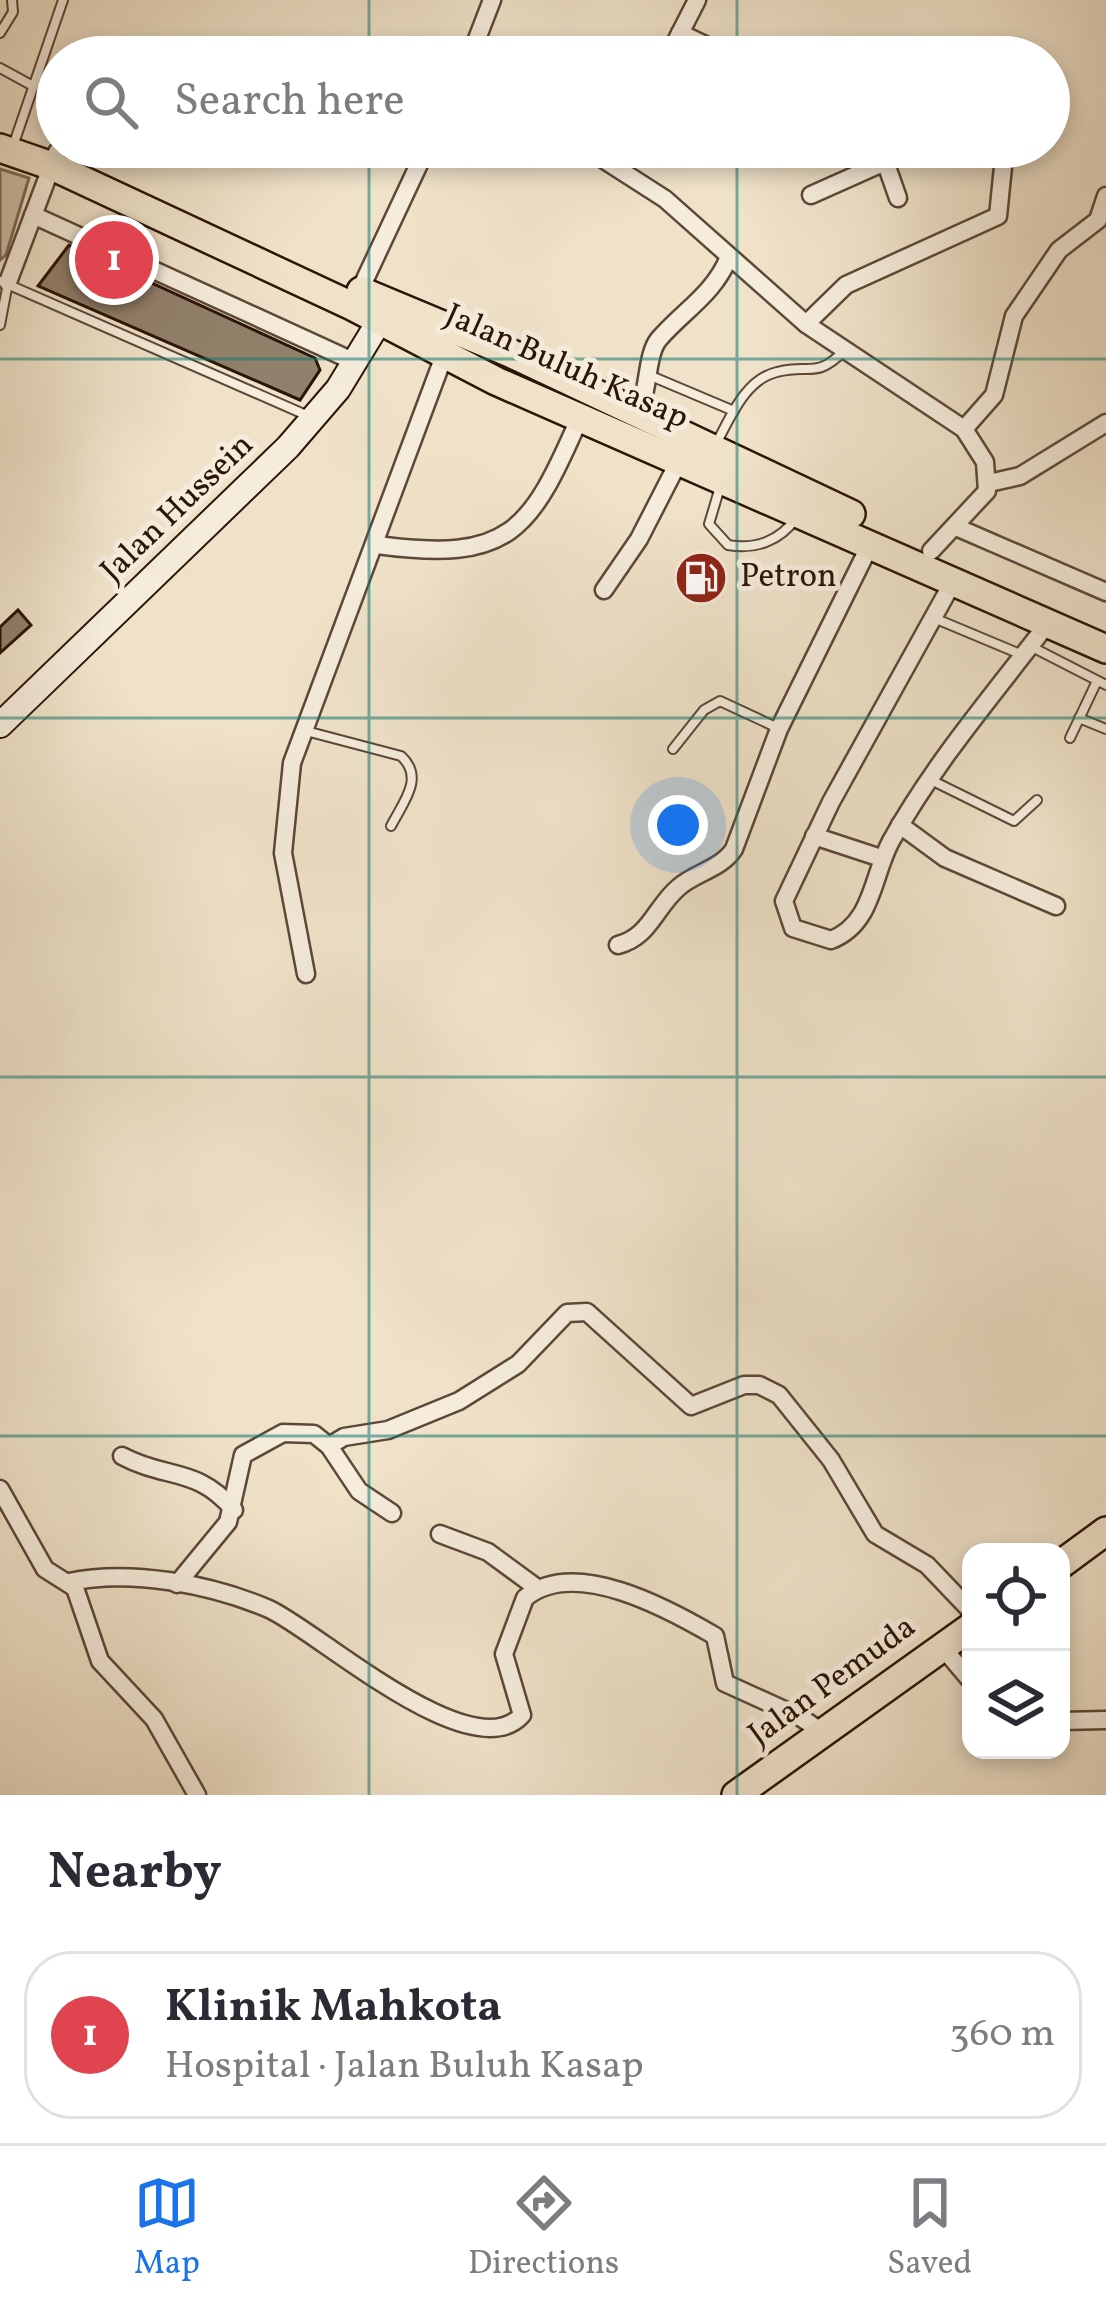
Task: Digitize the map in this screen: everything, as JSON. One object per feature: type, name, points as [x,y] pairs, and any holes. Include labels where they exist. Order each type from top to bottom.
[{"type":"main road","name":"Jalan Buluh Kasap","points":[[7,142],[36,152]]},
{"type":"main road","name":"Jalan Buluh Kasap","points":[[72,168],[496,381],[724,477],[1106,649]]},
{"type":"main road","name":"Jalan Buluh Kasap","points":[[75,168],[510,353],[1106,629]]},
{"type":"main road","name":"Jalan Hussein","points":[[0,725],[313,419],[380,320]]},
{"type":"main road","points":[[496,381],[510,353]]},
{"type":"main road","points":[[1070,1557],[1106,1531]]},
{"type":"main road","name":"Jalan Pemuda","points":[[741,1793],[962,1634]]},
{"type":"street","points":[[478,36],[491,0]]},
{"type":"street","points":[[678,36],[697,0]]},
{"type":"street","points":[[680,33],[686,36]]},
{"type":"street","points":[[4,281],[51,168]]},
{"type":"street","points":[[359,290],[417,168]]},
{"type":"street","points":[[633,168],[806,324],[964,429],[986,462],[989,483],[980,503],[931,551]]},
{"type":"street","points":[[811,195],[858,168]]},
{"type":"street","points":[[887,168],[898,198]]},
{"type":"street","points":[[806,324],[846,285],[998,216],[1003,168]]},
{"type":"street","points":[[964,429],[994,395],[1015,316],[1058,250],[1099,220],[1106,196]]},
{"type":"street","points":[[33,215],[355,362]]},
{"type":"street","points":[[638,414],[651,376],[655,344],[692,310],[729,257]]},
{"type":"street","points":[[306,974],[283,853],[288,781],[444,356]]},
{"type":"street","points":[[377,545],[434,551],[501,540],[539,504],[580,417]]},
{"type":"street","points":[[989,483],[1020,476],[1106,423]]},
{"type":"street","points":[[604,590],[680,459]]},
{"type":"street","points":[[956,527],[1106,592]]},
{"type":"street","points":[[618,946],[642,935],[681,885],[728,858],[779,728],[871,543]]},
{"type":"street","points":[[954,580],[814,836],[784,912],[793,928],[820,940],[846,934],[855,925],[881,858],[928,778],[1048,623]]},
{"type":"street","points":[[900,825],[945,858],[1056,906]]},
{"type":"street","points":[[814,836],[881,858]]},
{"type":"street","points":[[329,1446],[344,1437],[388,1430],[459,1401],[518,1364],[567,1313],[587,1312],[691,1406],[744,1385],[759,1385],[779,1395],[831,1460],[865,1522],[926,1565],[962,1602]]},
{"type":"street","points":[[177,1584],[234,1510],[239,1466],[249,1448],[295,1430],[314,1434],[329,1446],[352,1483],[392,1513]]},
{"type":"street","points":[[122,1456],[145,1468],[197,1478],[234,1510]]},
{"type":"street","points":[[0,1489],[45,1569],[75,1588],[100,1661],[154,1719],[197,1795]]},
{"type":"street","points":[[440,1534],[488,1552],[537,1588]]},
{"type":"street","points":[[69,1582],[94,1577],[177,1584],[272,1610],[410,1702],[444,1718],[502,1726],[521,1715],[504,1654],[518,1612],[537,1588],[559,1581],[600,1586],[707,1631],[719,1644],[721,1674],[733,1690],[800,1717],[825,1734]]},
{"type":"street","points":[[943,1648],[962,1670]]},
{"type":"street","points":[[1070,1721],[1106,1720]]},
{"type":"lane","points":[[0,33],[13,12],[12,0]]},
{"type":"lane","points":[[50,36],[63,0]]},
{"type":"lane","points":[[0,68],[33,86]]},
{"type":"lane","points":[[7,142],[36,77]]},
{"type":"lane","points":[[0,325],[4,281],[313,419]]},
{"type":"lane","points":[[713,448],[734,410],[763,376],[781,370],[823,370],[845,350]]},
{"type":"lane","points":[[651,376],[734,410]]},
{"type":"lane","points":[[724,477],[709,511],[709,524],[728,545],[742,548],[778,537],[800,511]]},
{"type":"lane","points":[[932,618],[1102,683],[1070,738]]},
{"type":"lane","points":[[673,749],[704,710],[720,701],[779,728]]},
{"type":"lane","points":[[1079,718],[1106,729]]},
{"type":"lane","points":[[304,730],[401,756],[410,764],[412,784],[391,826]]},
{"type":"lane","points":[[928,778],[1014,821],[1036,800]]},
{"type":"shaded area","points":[[0,169],[29,178],[6,255],[0,260]]},
{"type":"building","points":[[69,245],[315,358],[320,370],[300,400],[38,286]]},
{"type":"building","points":[[18,610],[31,625],[0,653],[0,627]]},
{"type":"place","name":"Klinik Mahkota","points":[[114,260]]},
{"type":"place","name":"Petron","points":[[701,578]]}]
